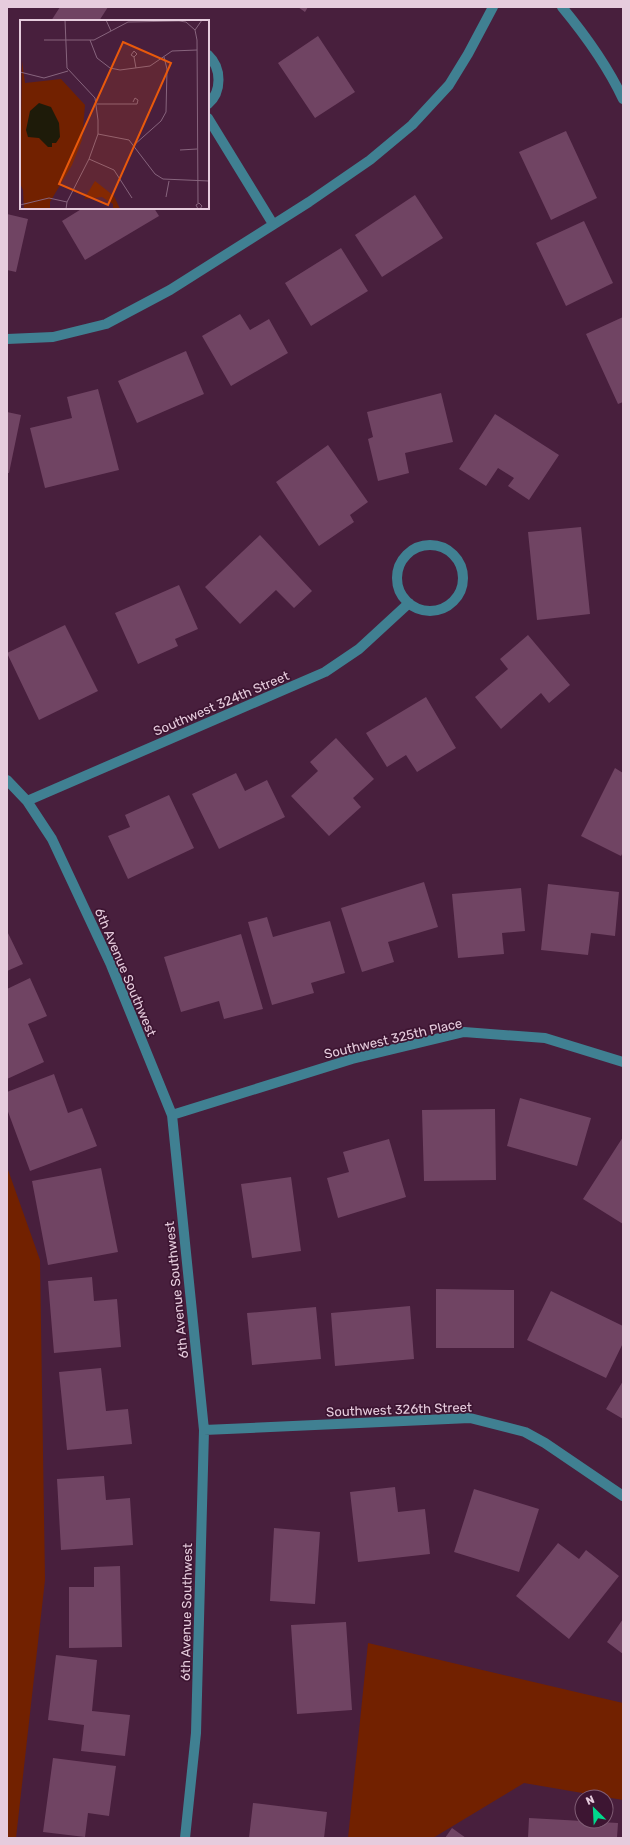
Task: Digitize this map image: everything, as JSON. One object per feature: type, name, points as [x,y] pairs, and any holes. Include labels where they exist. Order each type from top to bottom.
[{"type":"street","points":[[7,339],[53,337],[106,324],[170,290],[310,202],[358,168],[412,124],[449,85],[468,54],[493,7]]},
{"type":"street","points":[[562,7],[587,38],[615,82],[623,99]]},
{"type":"street","points":[[209,56],[217,67],[219,79],[217,91],[209,103]]},
{"type":"street","points":[[209,120],[273,224]]},
{"type":"street","points":[[431,544],[442,546],[452,552],[459,561],[463,572],[463,584],[459,595],[451,604],[442,609],[430,611],[418,609],[409,603],[401,594],[397,583],[397,572],[401,561],[409,552],[419,546],[431,544]]},
{"type":"street","name":"Southwest 324th Street","points":[[27,801],[325,672],[360,649],[409,603]]},
{"type":"street","name":"6th Avenue Southwest","points":[[7,780],[27,801],[52,839],[111,965],[172,1115],[204,1430],[196,1733],[185,1838]]},
{"type":"street","name":"Southwest 325th Place","points":[[172,1115],[352,1059],[464,1032],[545,1038],[623,1062]]},
{"type":"street","name":"Southwest 326th Street","points":[[204,1430],[470,1418],[525,1432],[545,1443],[623,1496]]},
{"type":"shaded area","points":[[7,1167],[40,1260],[45,1580],[16,1838],[7,1838]]},
{"type":"shaded area","points":[[368,1643],[623,1703],[623,1800],[614,1798],[614,1789],[574,1789],[574,1792],[524,1783],[433,1838],[348,1838]]},
{"type":"building","points":[[60,7],[108,7],[100,20],[52,20]]},
{"type":"building","points":[[298,7],[308,7],[305,12]]},
{"type":"building","points":[[318,36],[355,92],[315,118],[278,63]]},
{"type":"building","points":[[566,131],[597,198],[551,220],[519,152]]},
{"type":"building","points":[[415,195],[443,238],[382,277],[355,235]]},
{"type":"building","points":[[81,209],[155,209],[159,216],[85,260],[62,221]]},
{"type":"building","points":[[7,214],[28,219],[16,272],[7,270]]},
{"type":"building","points":[[584,221],[613,283],[566,306],[536,243]]},
{"type":"building","points":[[341,248],[368,291],[311,326],[285,283]]},
{"type":"building","points":[[240,314],[250,330],[269,319],[288,353],[231,386],[202,336]]},
{"type":"building","points":[[623,317],[623,402],[618,404],[586,334]]},
{"type":"building","points":[[186,351],[204,394],[137,423],[118,381]]},
{"type":"building","points":[[98,389],[119,470],[45,488],[30,428],[72,418],[67,397]]},
{"type":"building","points":[[441,393],[453,442],[405,453],[409,473],[378,481],[368,439],[373,437],[367,412]]},
{"type":"building","points":[[7,412],[21,415],[9,473],[7,473]]},
{"type":"building","points":[[495,414],[559,455],[529,500],[508,486],[514,478],[498,468],[486,486],[459,469]]},
{"type":"building","points":[[328,445],[368,502],[350,515],[354,522],[319,546],[276,482]]},
{"type":"building","points":[[581,527],[590,614],[537,620],[528,532]]},
{"type":"building","points":[[260,535],[312,591],[294,608],[276,590],[240,624],[205,587]]},
{"type":"building","points":[[179,585],[198,629],[175,639],[178,646],[138,664],[115,613]]},
{"type":"building","points":[[65,625],[98,691],[39,720],[7,653]]},
{"type":"building","points":[[528,635],[570,685],[549,703],[541,693],[501,729],[475,697],[508,669],[500,659]]},
{"type":"building","points":[[426,697],[456,748],[417,772],[406,755],[387,767],[366,733]]},
{"type":"building","points":[[336,738],[374,779],[353,798],[361,807],[329,836],[291,796],[318,771],[310,762]]},
{"type":"building","points":[[615,768],[623,773],[623,852],[621,856],[581,836]]},
{"type":"building","points":[[236,773],[245,791],[267,780],[285,817],[219,849],[192,794]]},
{"type":"building","points":[[169,795],[194,848],[128,879],[108,836],[130,827],[125,815]]},
{"type":"building","points":[[424,882],[438,927],[388,942],[394,962],[362,972],[341,908]]},
{"type":"building","points":[[548,884],[619,892],[615,936],[591,933],[588,955],[541,950]]},
{"type":"building","points":[[521,888],[525,931],[502,933],[504,954],[458,958],[452,894]]},
{"type":"building","points":[[267,917],[273,937],[330,921],[345,973],[311,983],[314,993],[272,1005],[248,922]]},
{"type":"building","points":[[7,931],[23,964],[7,971]]},
{"type":"building","points":[[241,934],[263,1009],[224,1019],[219,1001],[181,1012],[164,957]]},
{"type":"building","points":[[30,978],[47,1016],[28,1024],[44,1062],[7,1079],[7,989]]},
{"type":"building","points":[[54,1074],[68,1113],[82,1108],[97,1146],[30,1171],[7,1109],[7,1092]]},
{"type":"building","points":[[520,1098],[591,1118],[577,1166],[507,1146]]},
{"type":"building","points":[[495,1109],[496,1180],[424,1181],[422,1110]]},
{"type":"building","points":[[623,1137],[623,1224],[583,1199]]},
{"type":"building","points":[[389,1139],[406,1197],[338,1218],[327,1178],[349,1172],[343,1152]]},
{"type":"building","points":[[101,1168],[118,1252],[48,1265],[32,1181]]},
{"type":"building","points":[[291,1177],[301,1251],[252,1258],[241,1184]]},
{"type":"building","points":[[92,1277],[94,1301],[117,1299],[121,1347],[54,1353],[48,1281]]},
{"type":"building","points":[[436,1289],[514,1290],[514,1348],[436,1348]]},
{"type":"building","points":[[551,1291],[623,1326],[623,1343],[606,1378],[527,1340]]},
{"type":"building","points":[[410,1306],[414,1359],[335,1366],[331,1313]]},
{"type":"building","points":[[316,1307],[321,1359],[252,1365],[247,1313]]},
{"type":"building","points":[[101,1368],[106,1411],[128,1409],[132,1444],[67,1450],[59,1372]]},
{"type":"building","points":[[623,1381],[623,1419],[606,1409]]},
{"type":"building","points":[[104,1476],[106,1500],[130,1498],[133,1545],[61,1550],[57,1479]]},
{"type":"building","points":[[395,1487],[398,1512],[425,1509],[430,1554],[358,1562],[350,1492]]},
{"type":"building","points":[[474,1489],[539,1509],[519,1572],[454,1552]]},
{"type":"building","points":[[274,1528],[320,1532],[315,1604],[270,1601]]},
{"type":"building","points":[[558,1543],[579,1559],[586,1550],[619,1576],[569,1639],[516,1596]]},
{"type":"building","points":[[120,1566],[122,1647],[69,1648],[69,1587],[94,1587],[94,1567]]},
{"type":"building","points":[[623,1619],[623,1654],[607,1642]]},
{"type":"building","points":[[346,1622],[352,1710],[297,1714],[291,1625]]},
{"type":"building","points":[[56,1655],[97,1660],[92,1711],[130,1715],[125,1756],[81,1751],[84,1725],[48,1720]]},
{"type":"building","points":[[53,1758],[116,1766],[109,1816],[88,1813],[85,1837],[43,1832]]},
{"type":"building","points":[[253,1803],[327,1812],[324,1838],[249,1838]]},
{"type":"building","points":[[529,1818],[574,1821],[574,1829],[614,1829],[614,1823],[618,1823],[617,1838],[528,1838]]},
{"type":"building","points":[[452,1828],[466,1838],[445,1838]]}]
